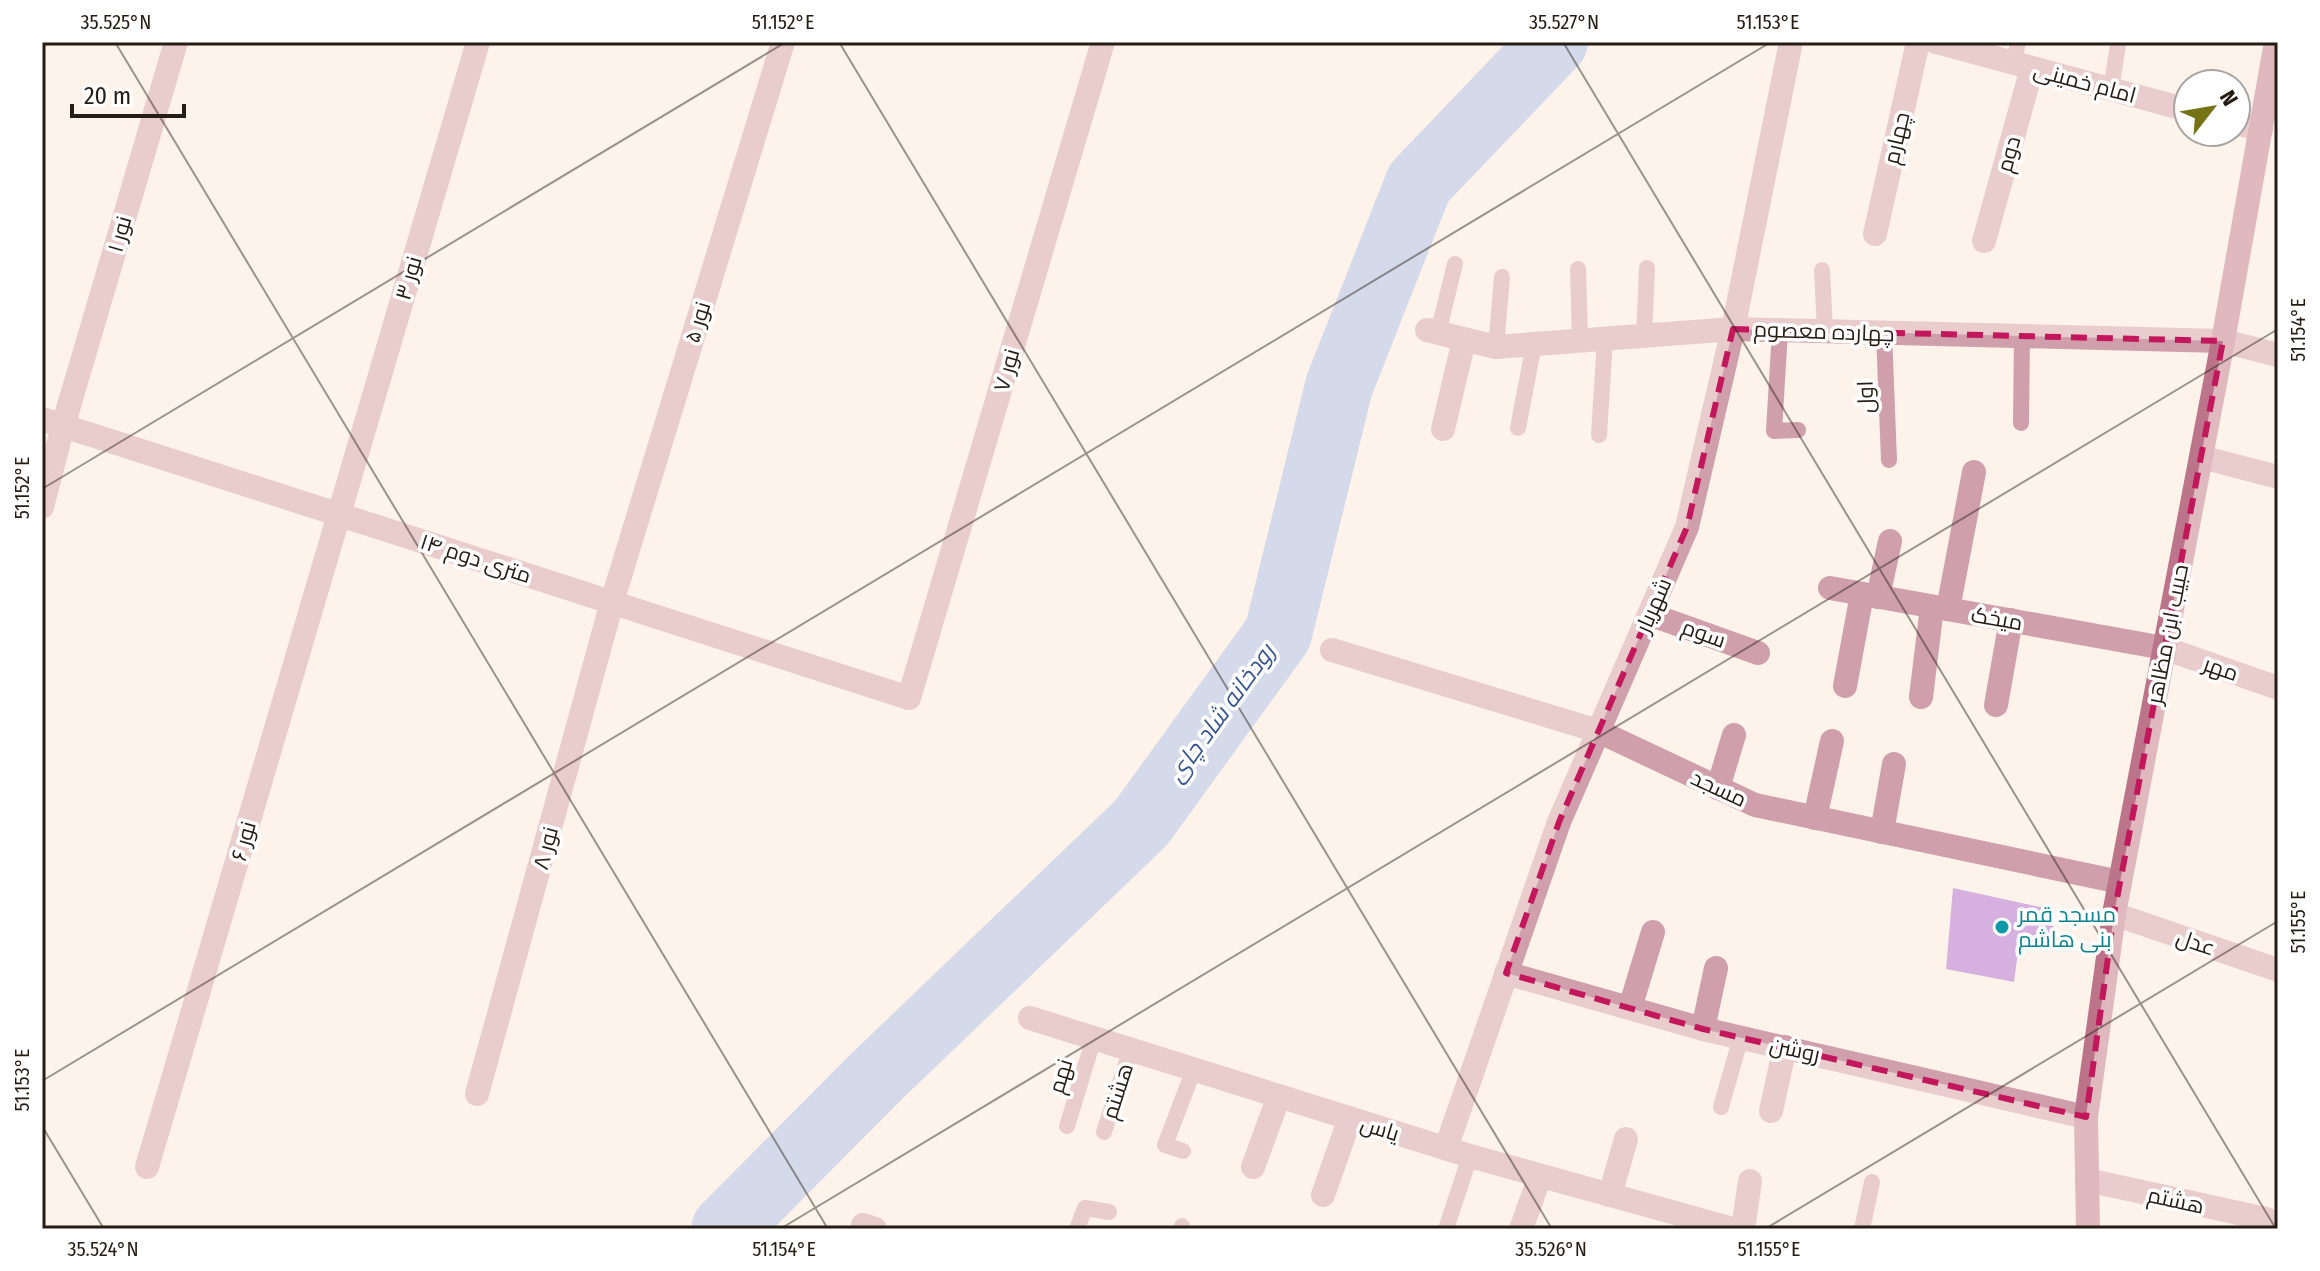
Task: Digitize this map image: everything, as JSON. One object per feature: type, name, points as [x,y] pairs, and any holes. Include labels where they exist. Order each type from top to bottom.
[{"type":"street","name":"نور ۱","points":[[42,507],[52,422],[176,42]]},
{"type":"street","name":"نور ۳","points":[[339,514],[478,42]]},
{"type":"street","name":"نور ۵","points":[[612,602],[783,42]]},
{"type":"street","name":"نور ۷","points":[[909,698],[1103,42]]},
{"type":"street","name":"شهریار","points":[[1446,1148],[1559,822],[1687,527],[1733,329],[1791,42]]},
{"type":"street","name":"چهارم","points":[[1875,234],[1918,42]]},
{"type":"street","name":"امام خمینی","points":[[1936,42],[2021,58],[2111,89],[2172,106]]},
{"type":"street","name":"حبیب ابن مظاهر","points":[[2088,1229],[2086,1117],[2114,914],[2223,341],[2276,42]]},
{"type":"street","name":"دوم","points":[[1984,241],[2021,58]]},
{"type":"street","points":[[2252,127],[2261,130]]},
{"type":"street","name":"چهارده معصوم","points":[[1433,332],[1496,347],[1733,329],[2223,341],[2278,355]]},
{"type":"street","points":[[1443,429],[1464,340]]},
{"type":"street","name":"۱۴ متری دوم","points":[[52,422],[909,698]]},
{"type":"street","points":[[2201,457],[2278,477]]},
{"type":"street","points":[[1921,697],[1974,472]]},
{"type":"street","name":"نور ۶","points":[[147,1167],[339,514]]},
{"type":"street","points":[[1845,686],[1870,595],[1890,541]]},
{"type":"street","name":"میخک","points":[[1830,588],[2164,648]]},
{"type":"street","name":"نور ۸","points":[[477,1094],[612,602]]},
{"type":"street","name":"سوم","points":[[1649,614],[1758,653]]},
{"type":"street","points":[[1996,705],[2011,620]]},
{"type":"street","name":"مهر","points":[[2164,648],[2278,688]]},
{"type":"street","name":"مسجد","points":[[1332,650],[1598,731],[1755,805],[2120,882]]},
{"type":"street","points":[[1718,788],[1734,735]]},
{"type":"street","points":[[1815,818],[1832,741]]},
{"type":"street","points":[[1882,832],[1894,764]]},
{"type":"street","name":"عدل","points":[[2114,914],[2278,970]]},
{"type":"street","points":[[1630,1008],[1653,932]]},
{"type":"street","points":[[1703,1029],[1716,968]]},
{"type":"street","name":"روشن","points":[[1506,973],[1703,1029],[2086,1117]]},
{"type":"street","name":"یاس","points":[[1030,1018],[1470,1156],[1733,1229]]},
{"type":"street","points":[[1771,1111],[1785,1047]]},
{"type":"street","points":[[1253,1167],[1279,1096]]},
{"type":"street","points":[[1323,1195],[1350,1118]]},
{"type":"street","points":[[1610,1195],[1626,1139]]},
{"type":"street","points":[[1521,1229],[1540,1176]]},
{"type":"street","name":"هشتم","points":[[2087,1180],[2266,1219]]},
{"type":"street","points":[[1743,1229],[1750,1181]]},
{"type":"lane","points":[[2111,89],[2118,45]]},
{"type":"lane","points":[[1433,332],[1455,264]]},
{"type":"lane","points":[[1644,336],[1647,268]]},
{"type":"lane","points":[[1578,269],[1580,340]]},
{"type":"lane","points":[[1822,270],[1825,331]]},
{"type":"lane","points":[[1496,347],[1502,277]]},
{"type":"lane","points":[[1780,330],[1774,431],[1798,430]]},
{"type":"lane","name":"اول","points":[[1884,333],[1889,460]]},
{"type":"lane","points":[[2021,423],[2022,336]]},
{"type":"lane","points":[[1599,435],[1605,339]]},
{"type":"lane","points":[[1518,428],[1534,344]]},
{"type":"lane","points":[[1721,1107],[1741,1037]]},
{"type":"lane","name":"نهم","points":[[1067,1126],[1094,1038]]},
{"type":"lane","name":"هشتم","points":[[1104,1132],[1131,1049]]},
{"type":"lane","points":[[1183,1151],[1165,1145],[1194,1069]]},
{"type":"lane","points":[[1446,1229],[1470,1156]]},
{"type":"lane","points":[[1862,1229],[1872,1182]]},
{"type":"lane","points":[[1077,1229],[1085,1208],[1109,1212]]},
{"type":"highlighted area","points":[[1733,329],[2223,341],[2114,914],[2086,1117],[1703,1029],[1506,973],[1559,822],[1687,527]]},
{"type":"building","name":"مسجد قمر بنی هاشم","points":[[1953,888],[2054,910],[2052,948],[2019,944],[2014,982],[1946,969]]},
{"type":"waterway","name":"رودخانه شاد چای","points":[[725,1229],[876,1077],[1141,823],[1278,634],[1339,386],[1419,183],[1554,42]]},
{"type":"place","name":"مسجد قمر بنی هاشم","points":[[2002,927]]}]
